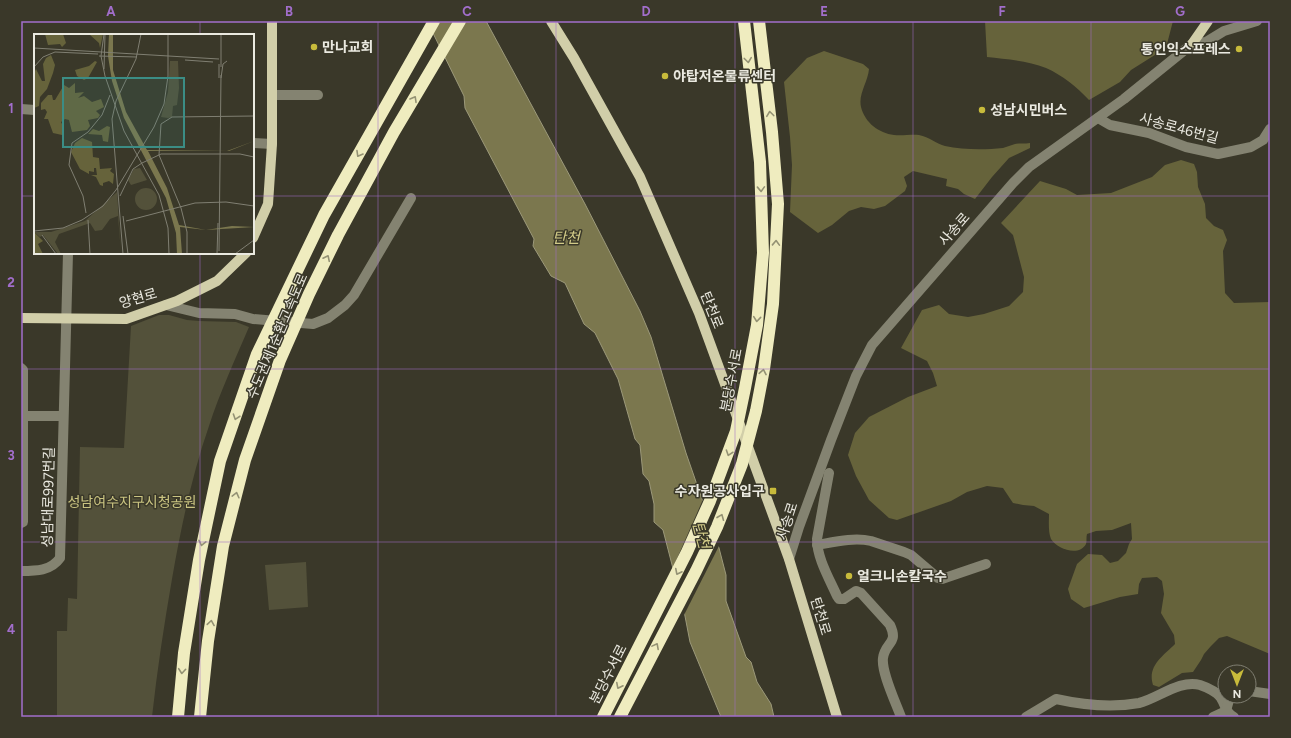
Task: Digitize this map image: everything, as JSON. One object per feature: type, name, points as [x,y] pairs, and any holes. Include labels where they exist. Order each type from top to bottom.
[{"type":"highway","name":"수도권제1순환고속도로","points":[[178,717],[184,653],[200,552],[220,461],[257,354],[324,215],[434,21]]},
{"type":"highway","name":"수도권제1순환고속도로","points":[[200,717],[208,641],[223,546],[245,460],[280,360],[309,294],[338,236],[394,132],[460,21]]},
{"type":"highway","name":"분당수서로","points":[[603,717],[687,552],[710,501],[736,432],[745,388],[756,325],[763,253],[760,162],[744,21]]},
{"type":"highway","points":[[620,717],[696,571],[717,527],[742,464],[756,411],[773,311],[778,204],[772,132],[759,21]]},
{"type":"main road","points":[[254,236],[268,204],[272,144],[272,21]]},
{"type":"main road","name":"탄천로","points":[[551,21],[574,58],[640,177],[699,313],[790,559],[837,717]]},
{"type":"main road","points":[[1192,44],[1208,21]]},
{"type":"main road","name":"양현로","points":[[21,318],[126,319],[177,301],[217,282],[245,254]]},
{"type":"street","name":"사송로","points":[[790,559],[799,527],[831,440],[856,376],[872,345],[1013,183],[1029,167],[1159,72],[1192,44],[1206,42],[1224,31],[1257,21]]},
{"type":"street","points":[[272,95],[318,95]]},
{"type":"street","points":[[21,109],[34,110]]},
{"type":"street","name":"사송로46번길","points":[[1098,118],[1110,125],[1149,133],[1186,147],[1218,154],[1251,147],[1263,140],[1270,129]]},
{"type":"street","points":[[254,143],[272,144]]},
{"type":"street","points":[[166,305],[199,313],[235,314],[268,321],[313,324],[328,318],[345,305],[354,295],[411,198]]},
{"type":"street","name":"성남대로997번길","points":[[21,571],[46,569],[52,567],[60,558],[65,318],[68,254]]},
{"type":"street","name":"성남대로997번길","points":[[21,368],[23,370],[21,523]]},
{"type":"street","points":[[22,416],[63,416]]},
{"type":"street","points":[[829,473],[817,545],[839,599],[844,599],[856,591],[861,593],[890,625],[893,631],[894,638],[884,653],[883,669],[901,717]]},
{"type":"street","points":[[817,545],[837,542],[871,541],[904,552],[919,562],[934,576],[942,579],[986,564]]},
{"type":"street","points":[[1026,717],[1056,699],[1069,702],[1100,705],[1140,702],[1184,684],[1198,684],[1220,696],[1230,714]]},
{"type":"street","points":[[1257,693],[1270,694]]},
{"type":"street","points":[[1229,704],[1230,714]]},
{"type":"street","points":[[1213,717],[1230,714]]},
{"type":"green space","name":"성남여수지구시청공원","points":[[159,315],[169,315],[187,320],[236,322],[249,327],[213,413],[192,482],[172,579],[152,717],[57,717],[57,631],[67,631],[68,598],[77,599],[80,447],[124,448],[131,326]]},
{"type":"green space","points":[[306,562],[308,607],[269,610],[265,565]]},
{"type":"shaded area","points":[[985,21],[1173,21],[1167,44],[1158,53],[1131,70],[1120,82],[1089,100],[1069,82],[1046,68],[1024,62],[987,57]]},
{"type":"shaded area","points":[[824,51],[863,64],[869,69],[861,97],[861,107],[869,122],[883,132],[894,135],[919,135],[942,145],[959,148],[996,149],[1017,144],[1030,143],[1030,148],[1009,158],[975,199],[964,194],[958,189],[946,186],[947,179],[913,171],[904,177],[907,186],[905,191],[885,206],[874,209],[861,207],[849,211],[832,225],[818,233],[790,212],[792,165],[784,82],[807,58]]},
{"type":"shaded area","points":[[1181,160],[1194,164],[1197,172],[1198,187],[1205,204],[1206,218],[1214,226],[1223,230],[1227,240],[1223,251],[1225,293],[1234,303],[1270,302],[1270,654],[1227,636],[1219,638],[1204,654],[1193,672],[1182,673],[1159,687],[1153,685],[1152,672],[1161,657],[1175,644],[1174,635],[1161,613],[1164,594],[1162,581],[1157,577],[1142,578],[1139,584],[1138,594],[1120,597],[1084,608],[1071,599],[1068,589],[1077,564],[1088,554],[1102,555],[1110,563],[1118,561],[1126,553],[1132,539],[1131,523],[1112,530],[1096,531],[1087,534],[1086,544],[1083,548],[1073,551],[1068,550],[1058,546],[1051,539],[1049,530],[1049,514],[1034,506],[1013,503],[1003,488],[987,486],[967,492],[951,501],[897,520],[889,518],[869,500],[856,476],[848,455],[855,433],[869,417],[908,397],[937,386],[927,361],[901,348],[922,310],[939,305],[949,314],[968,317],[984,314],[1009,306],[1023,292],[1024,277],[1013,235],[1001,223],[1040,181],[1066,189],[1077,195],[1111,193],[1152,177],[1165,165]]},
{"type":"water","name":"탄천","points":[[427,21],[486,21],[585,204],[640,311],[651,337],[686,453],[719,548],[726,575],[726,601],[746,657],[751,662],[757,682],[771,704],[774,717],[721,717],[690,642],[684,611],[663,530],[654,522],[654,504],[649,481],[643,474],[640,445],[635,439],[618,379],[595,333],[584,324],[565,283],[551,276],[533,246],[534,239],[465,108],[464,96]]},
{"type":"pier","points":[[704,497],[720,544],[683,617],[672,570]]},
{"type":"place","name":"만나교회","points":[[314,47]]},
{"type":"place","name":"통인익스프레스","points":[[1239,49]]},
{"type":"place","name":"야탑저온물류센터","points":[[665,76]]},
{"type":"place","name":"성남시민버스","points":[[982,110]]},
{"type":"place","name":"수자원공사입구","points":[[773,491]]},
{"type":"place","name":"얼크니손칼국수","points":[[849,576]]}]
